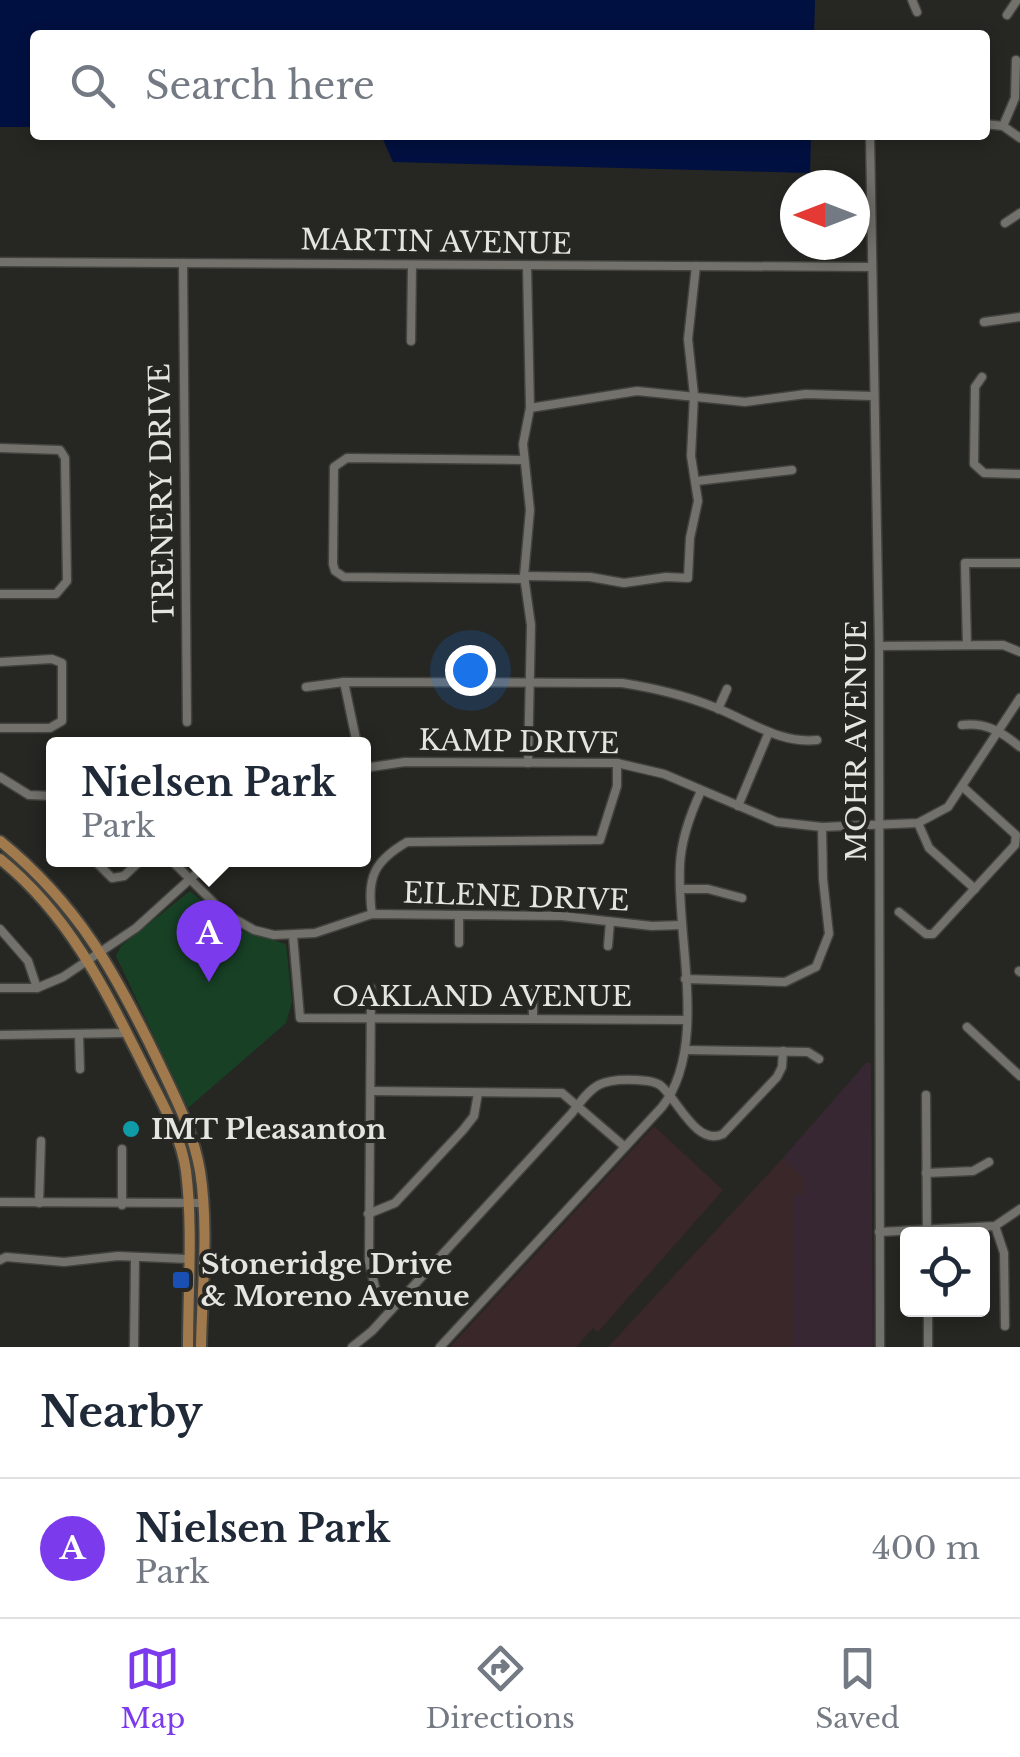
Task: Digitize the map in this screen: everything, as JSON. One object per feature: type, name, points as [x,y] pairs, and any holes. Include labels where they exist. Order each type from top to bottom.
[{"type":"main road","points":[[0,841],[55,893],[101,951],[185,1116],[194,1140],[203,1203],[201,1347]]},
{"type":"main road","points":[[0,858],[30,885],[88,960],[176,1132],[186,1170],[188,1203],[188,1347]]},
{"type":"street","points":[[912,0],[917,12]]},
{"type":"street","points":[[1006,16],[1017,0]]},
{"type":"street","points":[[1003,126],[1015,98],[1016,60]]},
{"type":"street","points":[[990,125],[1003,126],[1020,138]]},
{"type":"street","name":"MOHR AVENUE","points":[[870,140],[878,646],[880,1347]]},
{"type":"street","points":[[1005,223],[1020,213]]},
{"type":"street","name":"MARTIN AVENUE","points":[[0,262],[870,267]]},
{"type":"street","name":"TRENERY DRIVE","points":[[182,263],[186,722]]},
{"type":"street","points":[[411,341],[412,265]]},
{"type":"street","points":[[528,266],[530,408],[523,460],[530,510],[524,578],[531,625],[528,763]]},
{"type":"street","points":[[523,460],[339,460],[334,468],[335,571],[344,577],[590,577],[624,583],[688,578],[690,538],[698,501],[690,440],[694,396],[688,320],[696,266]]},
{"type":"street","points":[[984,322],[1020,316]]},
{"type":"street","points":[[982,377],[975,387],[974,464],[978,471],[1020,474]]},
{"type":"street","points":[[530,408],[637,391],[745,402],[806,394],[872,396]]},
{"type":"street","points":[[0,448],[52,448],[60,450],[66,458],[67,581],[56,594],[0,594]]},
{"type":"street","points":[[697,480],[792,470]]},
{"type":"street","points":[[966,645],[965,563],[1020,563]]},
{"type":"street","points":[[878,646],[1003,645],[1020,652]]},
{"type":"street","points":[[0,662],[62,663],[62,721],[50,728],[0,728]]},
{"type":"street","points":[[344,682],[356,737]]},
{"type":"street","points":[[306,688],[344,682],[640,686],[658,688],[802,742],[817,740]]},
{"type":"street","points":[[718,709],[727,689]]},
{"type":"street","points":[[975,889],[929,848],[918,823],[948,808],[1020,698]]},
{"type":"street","points":[[962,725],[979,723],[1020,748]]},
{"type":"street","points":[[738,806],[770,732]]},
{"type":"street","name":"KAMP DRIVE","points":[[371,767],[404,762],[617,763],[664,774],[777,822],[822,827],[918,823]]},
{"type":"street","points":[[372,914],[371,889],[376,869],[384,855],[407,842],[600,840],[617,786],[617,763]]},
{"type":"street","points":[[0,776],[29,795],[46,796]]},
{"type":"street","points":[[899,912],[926,934],[933,934],[1017,840],[964,788]]},
{"type":"street","points":[[440,1347],[670,1097],[685,1050],[682,846],[701,791]]},
{"type":"street","points":[[685,979],[785,982],[816,967],[829,934],[822,827]]},
{"type":"street","points":[[101,867],[112,878],[124,876],[134,867]]},
{"type":"street","name":"EILENE DRIVE","points":[[178,867],[224,914],[240,924],[274,935],[315,932],[372,914],[562,916],[682,925]]},
{"type":"street","points":[[0,988],[37,988],[63,977],[136,928],[204,867]]},
{"type":"street","points":[[680,889],[708,889],[742,898]]},
{"type":"street","points":[[458,915],[459,943]]},
{"type":"street","points":[[608,946],[610,922]]},
{"type":"street","points":[[0,929],[28,961],[37,988]]},
{"type":"street","name":"OAKLAND AVENUE","points":[[293,936],[300,1018],[685,1020]]},
{"type":"street","points":[[372,988],[370,1277],[391,1310]]},
{"type":"street","points":[[533,1019],[534,990]]},
{"type":"street","points":[[967,1027],[1020,1076]]},
{"type":"street","points":[[0,1035],[127,1033]]},
{"type":"street","points":[[79,1036],[80,1069]]},
{"type":"street","points":[[685,1050],[808,1052],[820,1059]]},
{"type":"street","points":[[352,1347],[391,1310],[591,1088],[607,1080],[653,1081],[707,1136],[716,1138],[777,1077],[783,1051]]},
{"type":"street","points":[[372,1092],[562,1093],[625,1147]]},
{"type":"street","points":[[368,1214],[395,1203],[463,1130],[474,1116],[478,1093]]},
{"type":"street","points":[[926,1095],[927,1227]]},
{"type":"street","points":[[38,1203],[42,1141]]},
{"type":"street","points":[[122,1149],[122,1205]]},
{"type":"street","points":[[926,1173],[973,1171],[989,1162]]},
{"type":"street","points":[[0,1202],[203,1203]]},
{"type":"street","points":[[985,1227],[995,1226],[1020,1209]]},
{"type":"street","points":[[995,1226],[1004,1253],[1005,1326]]},
{"type":"street","points":[[879,1232],[900,1232]]},
{"type":"street","points":[[134,1347],[135,1258]]},
{"type":"street","points":[[0,1260],[188,1259]]},
{"type":"street","points":[[928,1317],[928,1347]]},
{"type":"shaded area","points":[[0,0],[815,0],[814,30],[30,30],[30,127],[0,127]]},
{"type":"shaded area","points":[[383,140],[811,140],[810,170],[393,162]]},
{"type":"shaded area","points":[[866,1063],[871,1063],[873,1347],[793,1347],[793,1194],[803,1178],[783,1158]]},
{"type":"shaded area","points":[[654,1126],[723,1190],[598,1332],[593,1328],[576,1347],[450,1347]]},
{"type":"shaded area","points":[[783,1158],[803,1178],[804,1194],[793,1195],[793,1347],[608,1347]]},
{"type":"green space","points":[[190,891],[236,929],[286,944],[292,1002],[286,1023],[188,1108],[116,956],[121,946]]},
{"type":"place","name":"Nielsen Park","points":[[209,982]]},
{"type":"place","name":"IMT Pleasanton","points":[[131,1129]]},
{"type":"place","name":"Stoneridge Drive & Moreno Avenue","points":[[181,1280]]}]
